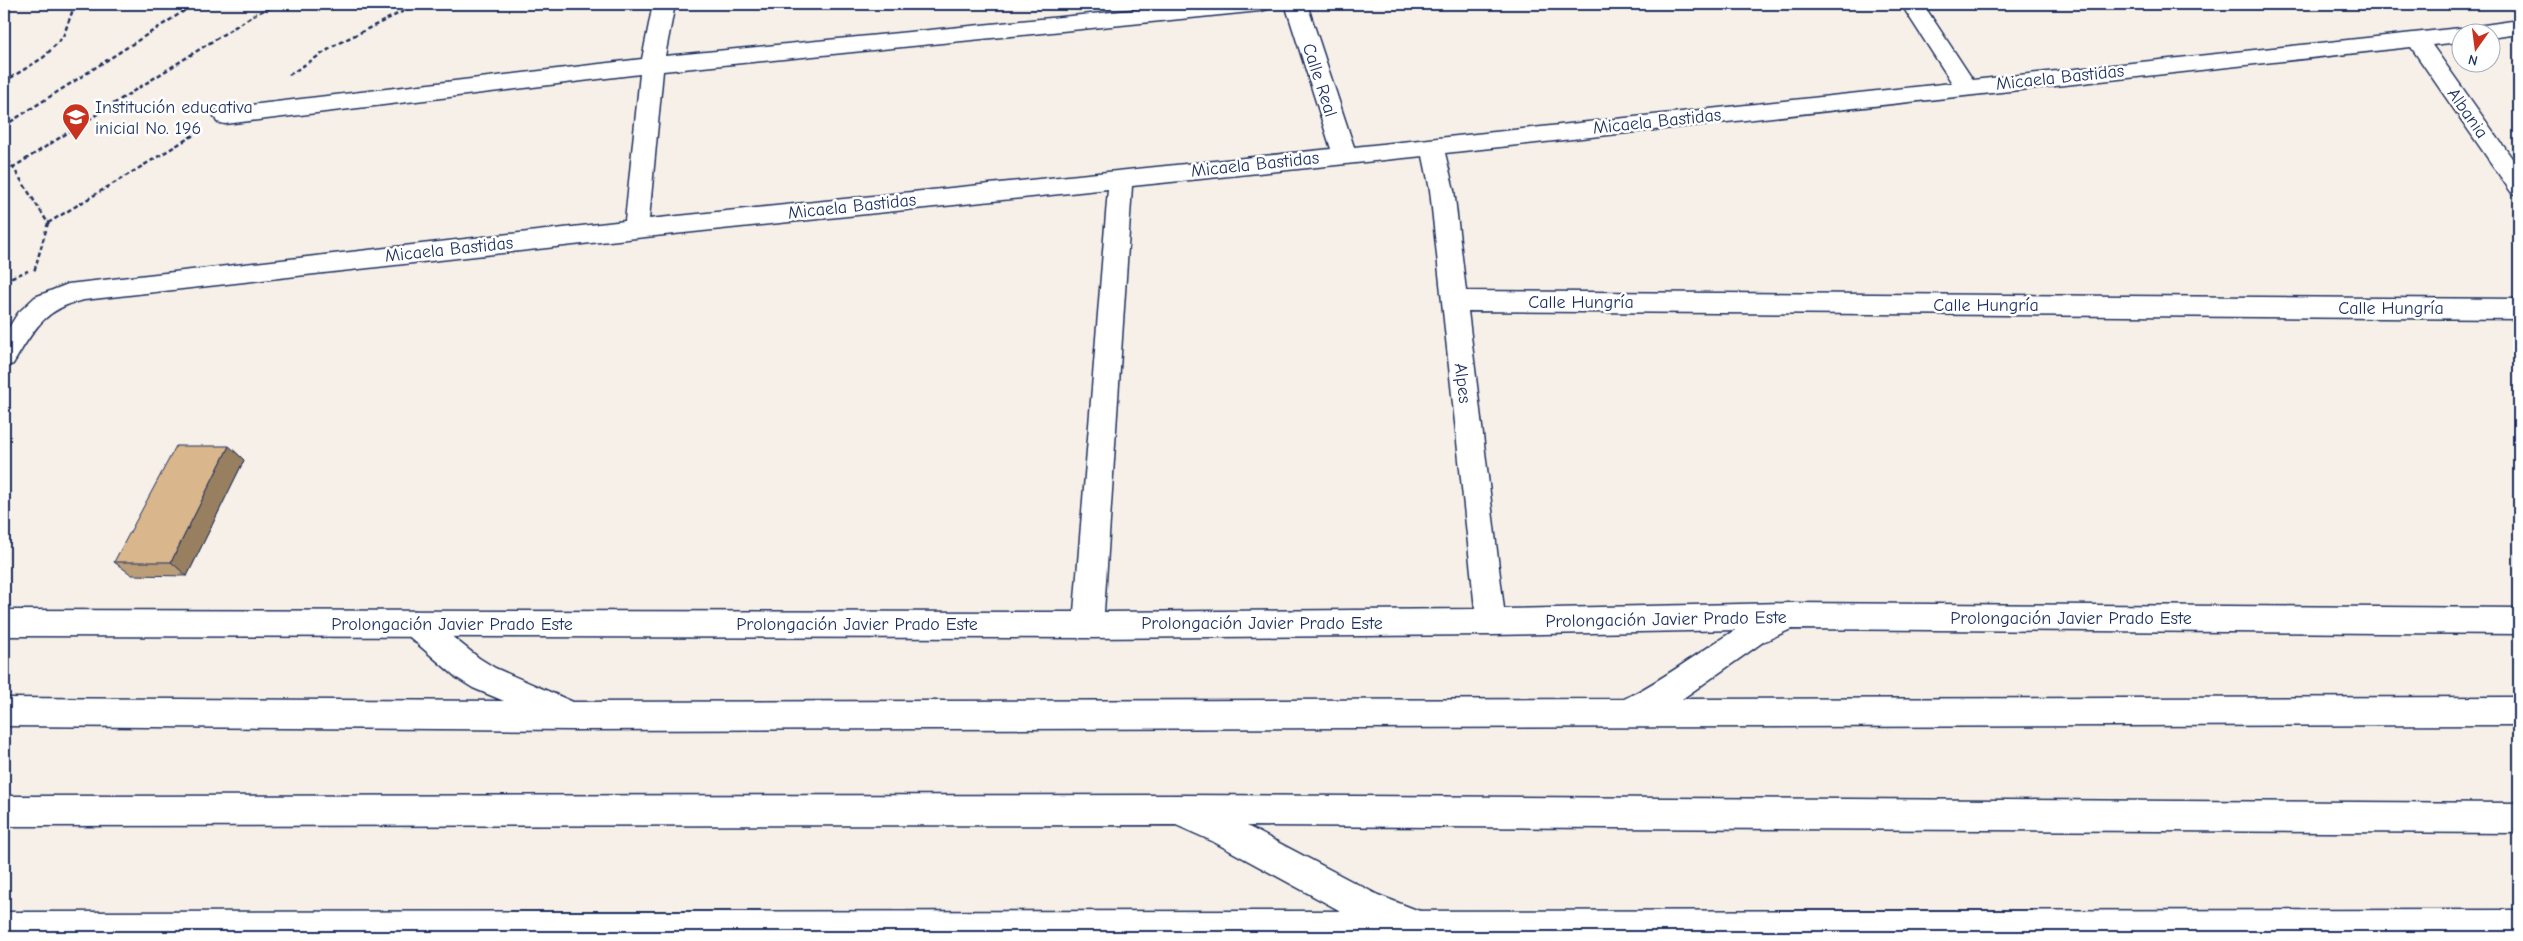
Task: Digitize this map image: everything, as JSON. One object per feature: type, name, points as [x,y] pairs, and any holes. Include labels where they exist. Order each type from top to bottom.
[{"type":"street","points":[[636,229],[652,65],[664,4]]},
{"type":"street","points":[[226,116],[652,65],[1260,4]]},
{"type":"street","name":"Calle Real","points":[[1296,4],[1344,156]]},
{"type":"street","points":[[1912,4],[1966,87]]},
{"type":"street","points":[[2500,29],[2519,27]]},
{"type":"street","name":"Micaela Bastidas","points":[[50,298],[84,290],[636,229],[1344,156],[1966,87],[2450,36]]},
{"type":"street","name":"Albania","points":[[2418,41],[2519,186]]},
{"type":"street","name":"Alpes","points":[[1432,146],[1442,190],[1452,301],[1490,622]]},
{"type":"street","points":[[1088,625],[1121,178]]},
{"type":"street","points":[[4,357],[35,309],[50,298]]},
{"type":"street","name":"Calle Hungría","points":[[1452,301],[2519,309]]},
{"type":"street","points":[[1630,712],[1660,697],[1754,633],[1790,616]]},
{"type":"street","name":"Prolongación Javier Prado Este","points":[[4,623],[1088,625],[1490,622],[1790,616],[2519,621]]},
{"type":"street","points":[[416,624],[468,668],[484,678],[574,716]]},
{"type":"street","points":[[4,712],[574,716],[2519,711]]},
{"type":"street","points":[[4,811],[1177,810],[2519,818]]},
{"type":"street","points":[[1177,810],[1223,830],[1369,908],[1423,929]]},
{"type":"street","points":[[4,929],[267,933],[1423,929],[1924,932],[2519,927]]},
{"type":"path","points":[[4,82],[44,57],[63,37],[75,4]]},
{"type":"path","points":[[4,126],[195,4]]},
{"type":"path","points":[[12,168],[257,13],[280,4]]},
{"type":"path","points":[[4,153],[48,222],[33,270],[50,298]]},
{"type":"path","points":[[4,280],[33,270]]},
{"type":"building","points":[[176,446],[229,446],[171,562],[114,562]]},
{"type":"place","name":"Institución educativa inicial No. 196","points":[[76,141]]}]
